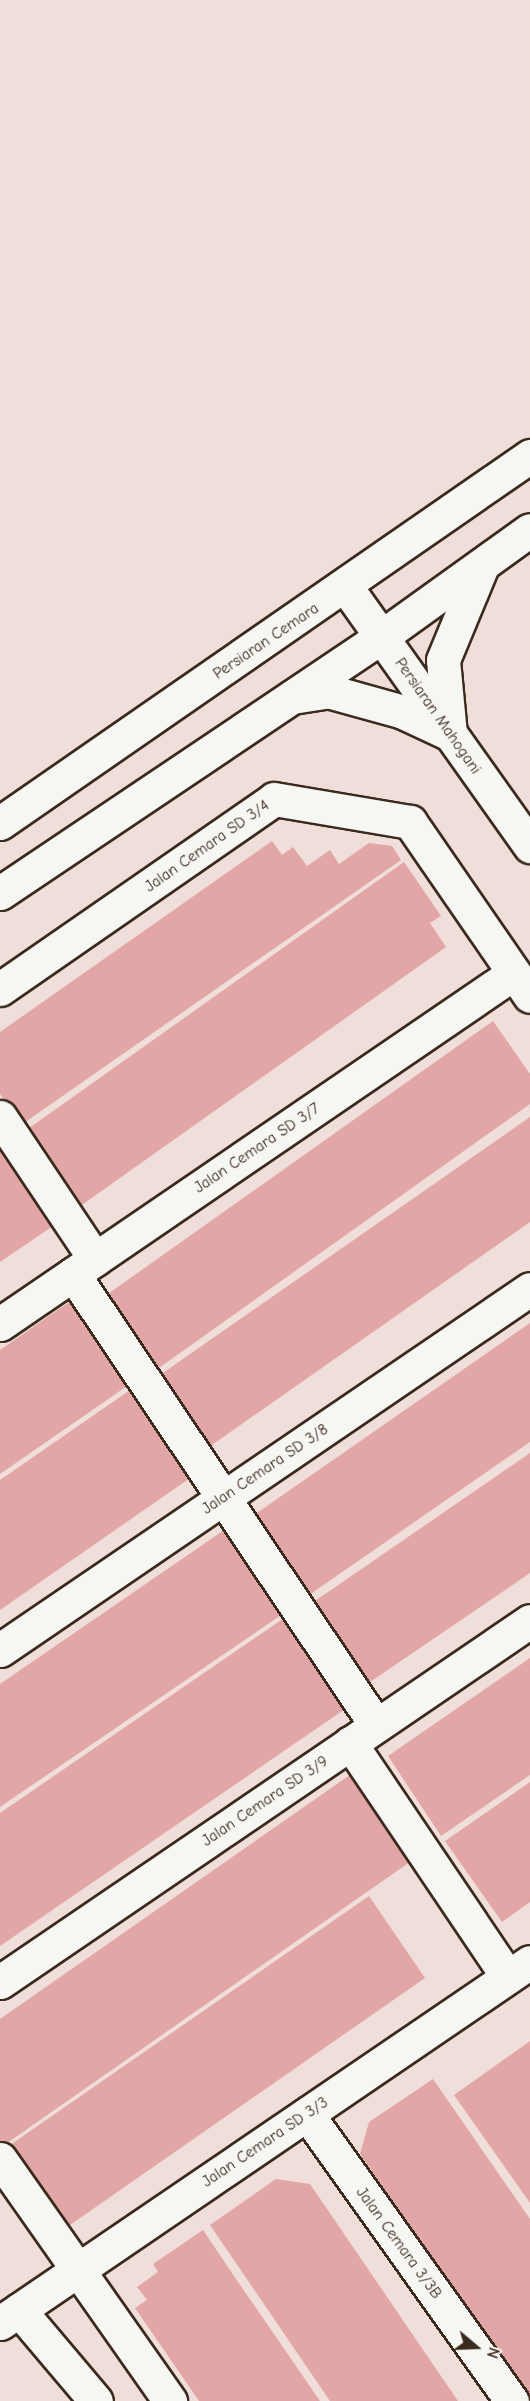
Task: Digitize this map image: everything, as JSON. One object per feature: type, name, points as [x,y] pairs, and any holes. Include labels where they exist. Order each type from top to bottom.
[{"type":"street","name":"Persiaran Cemara","points":[[0,823],[346,586],[530,456]]},
{"type":"street","points":[[0,893],[381,637],[530,530]]},
{"type":"street","points":[[450,734],[443,660],[484,562]]},
{"type":"street","name":"Persiaran Mahogani","points":[[346,586],[530,846]]},
{"type":"street","points":[[289,697],[328,691],[403,712],[450,734]]},
{"type":"street","name":"Jalan Cemara SD 3/4","points":[[0,989],[274,799],[410,822],[522,984]]},
{"type":"street","name":"Jalan Cemara SD 3/7","points":[[0,1324],[84,1266],[522,984]]},
{"type":"street","points":[[0,1117],[84,1266],[363,1734],[519,1969]]},
{"type":"street","name":"Jalan Cemara SD 3/8","points":[[0,1650],[530,1289]]},
{"type":"street","name":"Jalan Cemara SD 3/9","points":[[0,1982],[530,1621]]},
{"type":"street","name":"Jalan Cemara SD 3/3","points":[[10,2316],[519,1969]]},
{"type":"street","name":"Jalan Cemara 3/3B","points":[[307,2114],[512,2401]]},
{"type":"street","points":[[0,2159],[76,2271],[170,2401]]},
{"type":"street","points":[[10,2316],[96,2401]]},
{"type":"building","points":[[272,841],[282,855],[293,847],[307,866],[330,850],[339,864],[369,843],[392,846],[401,860],[21,1125],[0,1094],[0,1032]]},
{"type":"building","points":[[404,862],[441,916],[430,923],[446,947],[79,1207],[25,1131]]},
{"type":"building","points":[[493,1021],[530,1074],[530,1104],[156,1370],[105,1296]]},
{"type":"building","points":[[530,1117],[530,1222],[209,1447],[160,1375]]},
{"type":"building","points":[[0,1146],[56,1224],[0,1262]]},
{"type":"building","points":[[72,1300],[130,1384],[0,1474],[0,1350]]},
{"type":"building","points":[[530,1323],[530,1442],[309,1595],[254,1515]]},
{"type":"building","points":[[133,1388],[193,1476],[0,1610],[0,1480]]},
{"type":"building","points":[[530,1453],[530,1573],[370,1682],[315,1601]]},
{"type":"building","points":[[230,1526],[287,1611],[0,1807],[0,1684]]},
{"type":"building","points":[[290,1614],[351,1705],[0,1946],[0,1813]]},
{"type":"building","points":[[530,1658],[530,1775],[441,1836],[388,1756]]},
{"type":"building","points":[[357,1770],[417,1857],[0,2148],[0,2019]]},
{"type":"building","points":[[530,1782],[530,1902],[502,1922],[445,1841]]},
{"type":"building","points":[[369,1896],[425,1978],[47,2241],[0,2152]]},
{"type":"building","points":[[530,2041],[530,2203],[454,2095]]},
{"type":"building","points":[[433,2079],[530,2219],[530,2400],[360,2154],[369,2122]]},
{"type":"building","points":[[276,2179],[310,2184],[458,2401],[330,2401],[210,2225]]},
{"type":"building","points":[[203,2230],[320,2401],[199,2401],[135,2308],[147,2300],[137,2287],[158,2272],[153,2264]]}]
